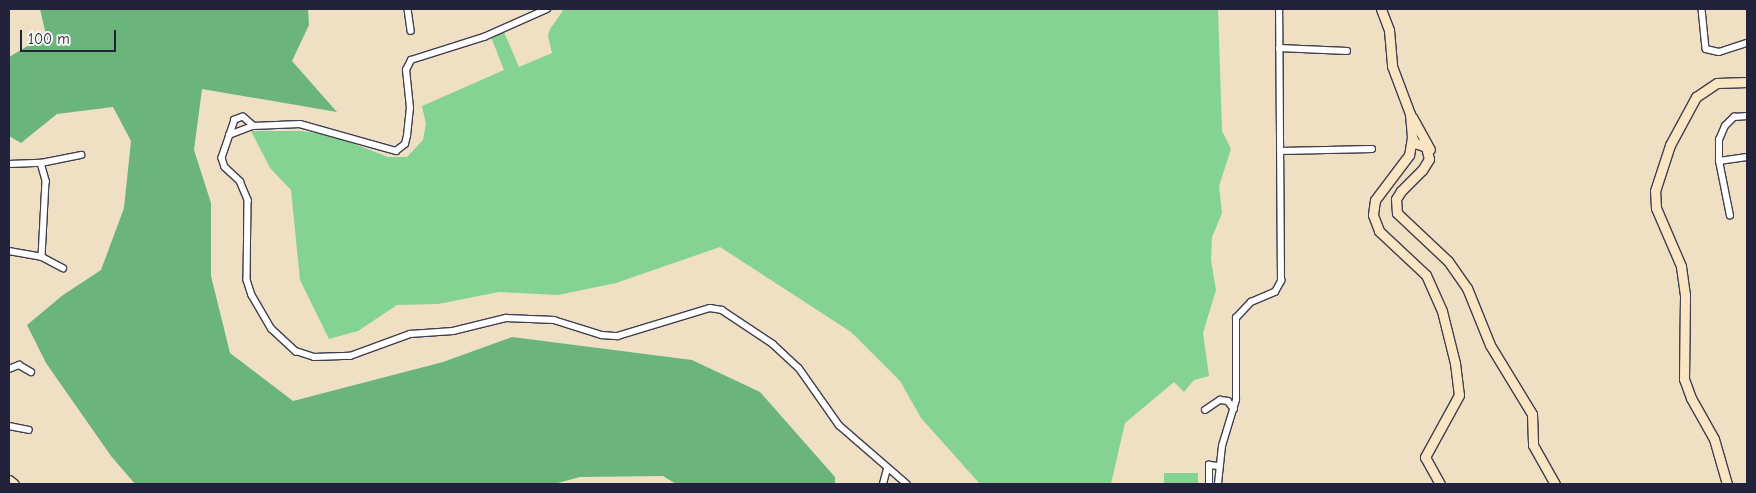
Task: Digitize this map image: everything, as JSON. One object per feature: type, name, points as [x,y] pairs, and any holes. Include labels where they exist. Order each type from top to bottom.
[{"type":"main road","points":[[1381,9],[1388,30],[1392,66],[1410,114],[1430,147],[1428,159],[1396,198],[1397,213],[1448,261],[1467,288],[1490,345],[1532,414],[1533,445],[1555,484]]},
{"type":"main road","points":[[1727,484],[1721,455],[1684,379],[1686,295],[1681,266],[1658,213],[1655,191],[1670,146],[1696,97],[1717,83],[1747,82]]},
{"type":"main road","points":[[1410,114],[1412,146],[1375,200],[1373,215],[1379,231],[1426,276],[1442,311],[1457,370],[1460,387],[1455,407],[1426,452],[1427,464],[1440,484]]},
{"type":"main road","points":[[1412,146],[1426,147],[1428,159]]},
{"type":"main road","points":[[9,480],[14,484]]},
{"type":"street","points":[[408,9],[411,31]]},
{"type":"street","points":[[229,135],[253,126],[313,125],[396,150],[405,144],[407,136],[410,108],[406,70],[411,60],[484,38],[547,9]]},
{"type":"street","points":[[1218,484],[1218,466],[1234,409],[1236,318],[1251,302],[1275,292],[1281,281],[1279,9]]},
{"type":"street","points":[[1702,9],[1706,49],[1719,52],[1747,42]]},
{"type":"street","points":[[1278,48],[1347,51]]},
{"type":"street","points":[[1730,216],[1719,161],[1719,140],[1725,126],[1734,117],[1747,116]]},
{"type":"street","points":[[253,126],[247,118],[238,118],[229,135],[222,158],[225,168],[240,181],[248,200],[247,280],[260,311],[284,342],[296,351],[314,357],[350,356],[410,334],[453,331],[506,318],[554,320],[602,335],[618,336],[710,308],[722,310],[773,344],[799,368],[839,425],[907,484]]},
{"type":"street","points":[[1281,151],[1372,149]]},
{"type":"street","points":[[9,164],[41,163],[79,156]]},
{"type":"street","points":[[1719,161],[1747,157]]},
{"type":"street","points":[[41,163],[46,181],[42,257]]},
{"type":"street","points":[[9,251],[42,257],[63,268]]},
{"type":"street","points":[[9,368],[19,365],[31,372]]},
{"type":"street","points":[[1205,410],[1220,400],[1228,402],[1234,409]]},
{"type":"street","points":[[9,426],[30,430]]},
{"type":"street","points":[[1209,484],[1209,465],[1218,466]]},
{"type":"street","points":[[883,484],[887,468]]},
{"type":"green space","points":[[40,9],[308,9],[309,25],[292,61],[337,112],[202,89],[194,150],[211,203],[211,276],[230,353],[293,401],[443,362],[512,337],[692,360],[760,392],[835,477],[835,484],[676,484],[663,476],[580,477],[554,484],[135,484],[111,456],[46,363],[27,325],[63,295],[101,270],[124,208],[131,141],[113,107],[57,114],[21,143],[9,136],[9,57],[46,35]]},
{"type":"green space","points":[[564,9],[1218,9],[1222,131],[1231,149],[1219,186],[1222,213],[1212,237],[1211,260],[1216,290],[1203,333],[1209,376],[1194,380],[1184,392],[1174,382],[1125,423],[1111,484],[980,484],[921,418],[900,381],[851,332],[720,247],[616,283],[558,295],[499,292],[438,304],[397,305],[358,331],[329,339],[300,280],[291,190],[270,168],[251,131],[302,131],[334,136],[388,157],[407,157],[423,140],[426,124],[422,106],[504,70],[491,37],[504,32],[519,67],[552,53],[548,36],[550,29]]},
{"type":"green space","points":[[1164,473],[1198,473],[1198,484],[1164,484]]}]
